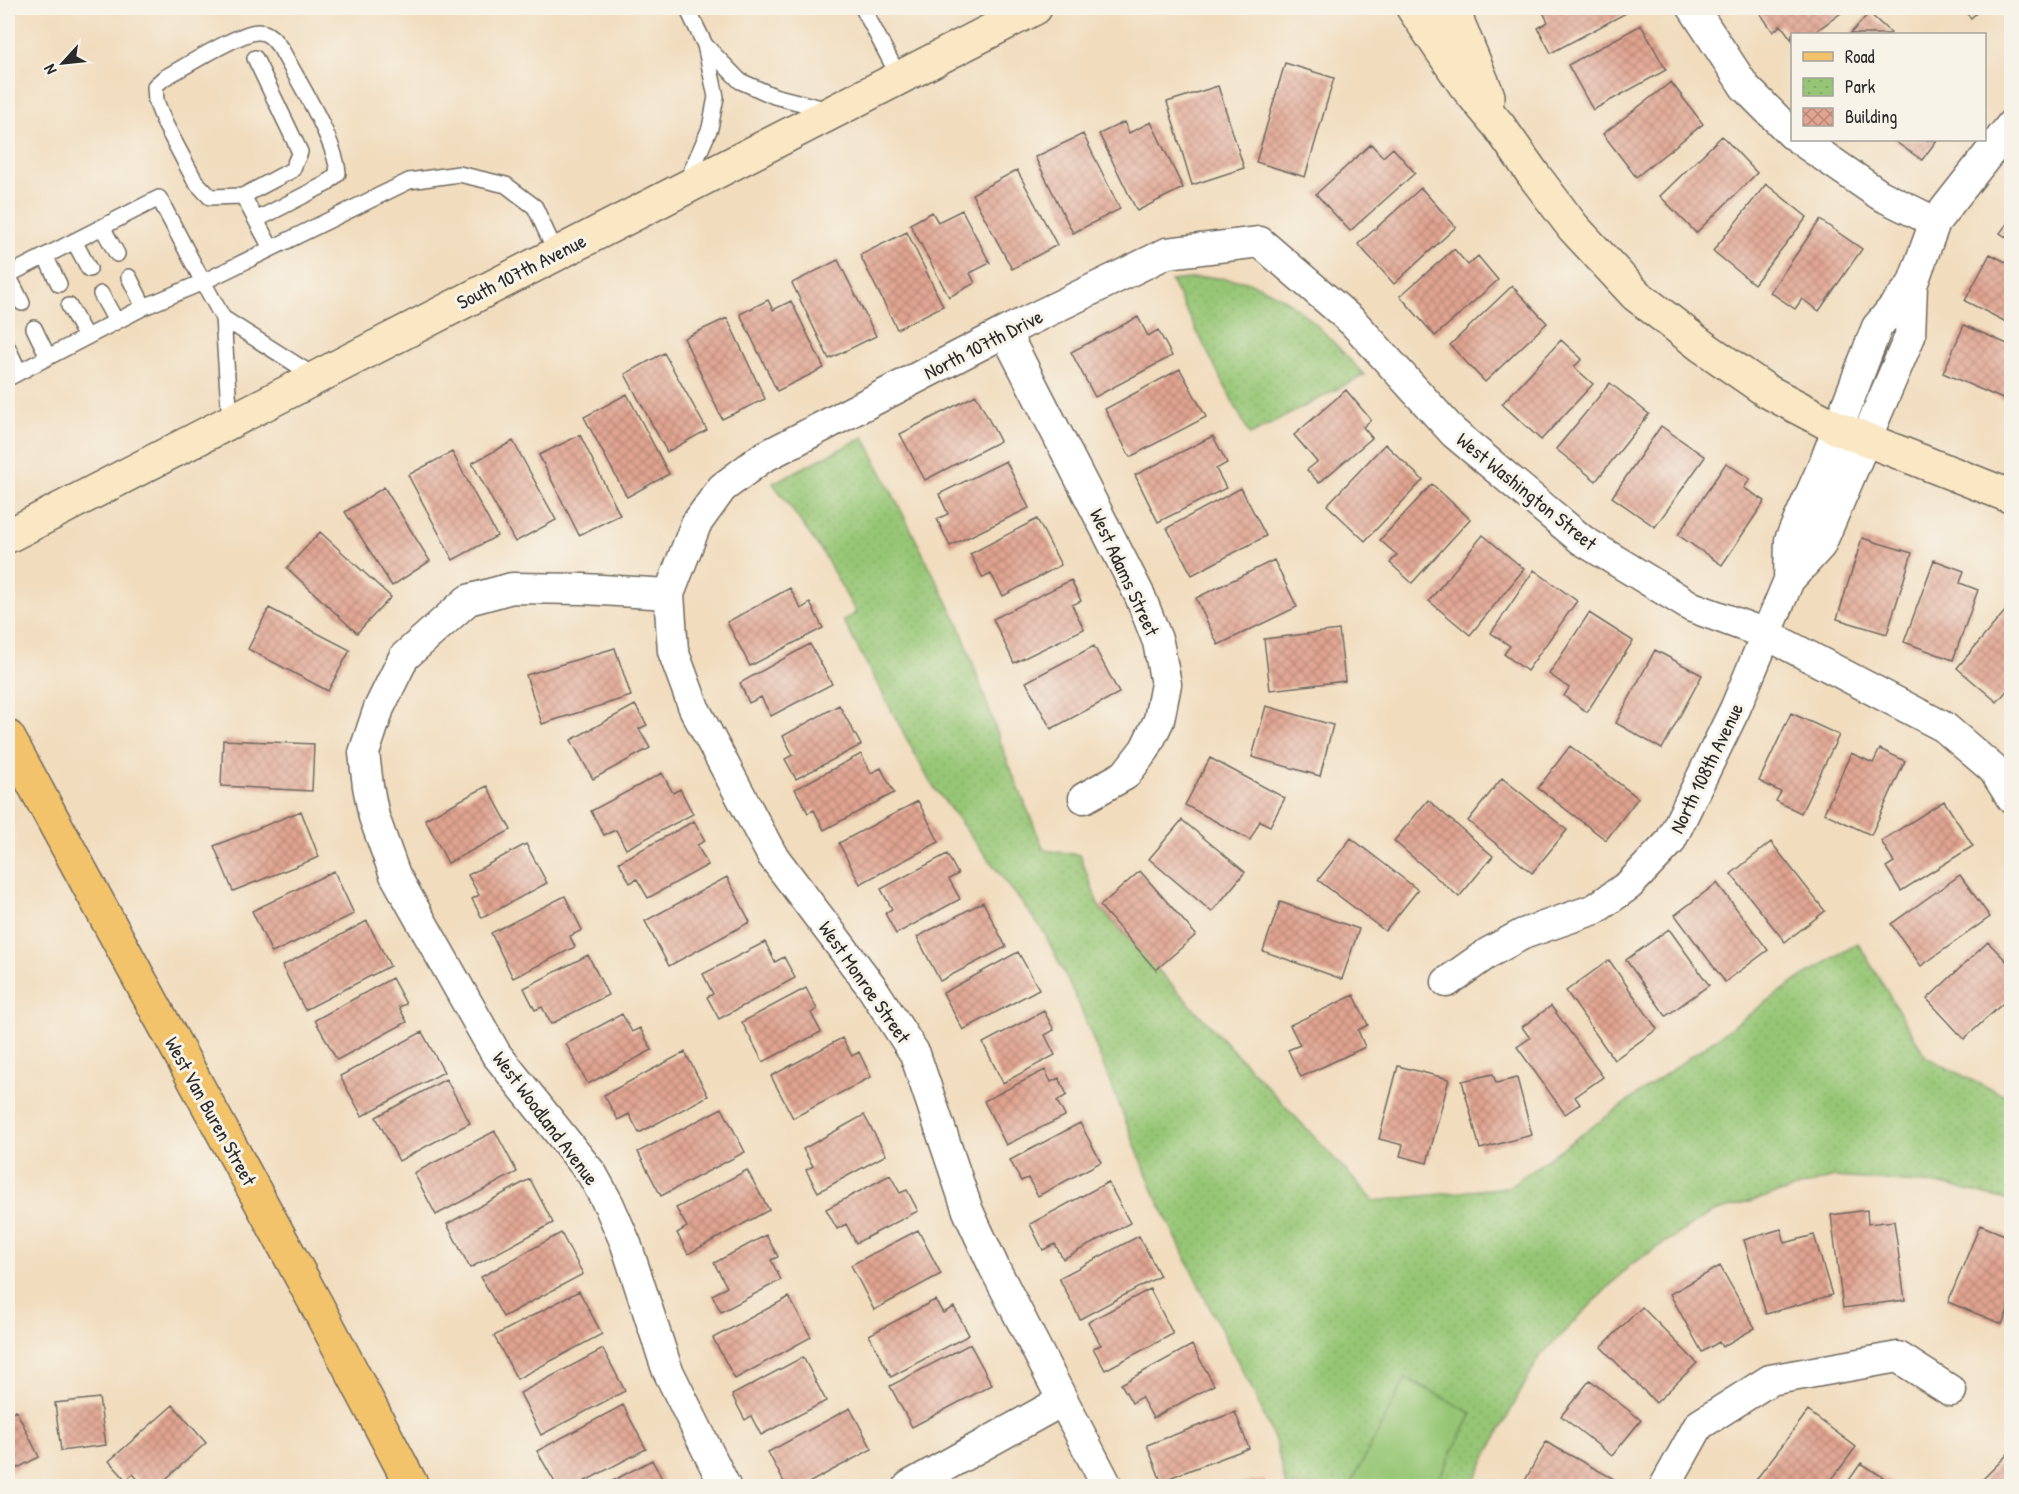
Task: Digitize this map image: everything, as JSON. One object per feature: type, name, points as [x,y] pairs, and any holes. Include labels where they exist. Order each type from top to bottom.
[{"type":"main road","name":"South 107th Avenue","points":[[8,536],[1035,8]]},
{"type":"main road","points":[[1413,8],[1465,85],[1499,126],[1533,174],[1574,226],[1636,295],[1702,346],[1767,391],[1851,433],[2012,496]]},
{"type":"main road","points":[[1452,8],[1499,126]]},
{"type":"main road","name":"West Van Buren Street","points":[[8,737],[322,1315],[412,1486]]},
{"type":"street","points":[[1693,8],[1745,87],[1791,133]]},
{"type":"street","name":"North 108th Avenue","points":[[1447,982],[1488,953],[1523,934],[1595,909],[1629,885],[1670,842],[1735,709],[1789,580],[1790,540],[1824,464],[1851,433],[1877,327],[1912,285],[1935,222],[2012,124]]},
{"type":"street","points":[[1801,141],[1880,195],[1935,222]]},
{"type":"street","name":"North 107th Drive","points":[[722,488],[762,458],[1005,332],[1167,253],[1260,242]]},
{"type":"street","name":"West Washington Street","points":[[1260,242],[1353,322],[1454,433],[1582,540],[1692,607],[1766,634],[1944,727],[1993,769],[2012,799]]},
{"type":"street","name":"West Adams Street","points":[[1005,332],[1140,596],[1158,642],[1166,684],[1159,720],[1145,749],[1125,775],[1084,798]]},
{"type":"street","name":"West Monroe Street","points":[[722,488],[696,524],[669,594],[673,651],[694,708],[772,855],[871,986],[915,1054],[968,1211],[994,1268],[1107,1486]]},
{"type":"street","name":"West Woodland Avenue","points":[[669,594],[512,588],[468,600],[404,657],[379,708],[364,753],[374,818],[395,875],[496,1054],[592,1174],[609,1205],[626,1244],[668,1369],[725,1486]]},
{"type":"street","points":[[1665,1486],[1699,1425],[1770,1380],[1898,1357],[1951,1391]]},
{"type":"street","points":[[909,1486],[1062,1401]]},
{"type":"lane","points":[[684,188],[710,128],[716,97],[705,45],[687,8]]},
{"type":"lane","points":[[863,8],[898,77]]},
{"type":"lane","points":[[255,58],[300,152],[292,170],[243,196],[210,197],[195,181],[165,124],[156,101],[155,86],[164,78],[238,38],[258,31],[270,36],[281,48],[329,141],[337,161],[338,173],[326,184],[256,220]]},
{"type":"lane","points":[[705,45],[740,81],[774,96],[833,111]]},
{"type":"lane","points":[[8,348],[13,375],[144,307],[203,282],[409,181],[459,174],[506,185],[535,207],[556,253]]},
{"type":"lane","points":[[243,196],[272,248]]},
{"type":"lane","points":[[22,303],[8,275],[159,198],[223,318],[230,422]]},
{"type":"lane","points":[[102,227],[117,254]]},
{"type":"lane","points":[[74,241],[89,269]]},
{"type":"lane","points":[[45,256],[59,284]]},
{"type":"lane","points":[[129,278],[144,307]]},
{"type":"lane","points":[[101,294],[116,321]]},
{"type":"lane","points":[[69,306],[86,337]]},
{"type":"lane","points":[[223,318],[316,377]]},
{"type":"lane","points":[[34,328],[48,357]]},
{"type":"green space","points":[[1209,277],[1250,283],[1284,299],[1326,334],[1364,375],[1250,435],[1171,281]]},
{"type":"green space","points":[[864,437],[960,627],[1005,755],[1044,850],[1080,855],[1099,907],[1374,1201],[1508,1187],[1796,981],[1858,943],[1926,1057],[1985,1087],[2011,1097],[2011,1201],[1946,1185],[1834,1177],[1711,1213],[1630,1265],[1539,1357],[1471,1486],[1286,1486],[1276,1443],[1252,1389],[1153,1190],[1079,1004],[1044,932],[930,782],[843,620],[856,613],[823,553],[773,483]]},
{"type":"green space","points":[[1406,1378],[1472,1413],[1435,1486],[1350,1486]]},
{"type":"building","points":[[1541,8],[1626,8],[1628,12],[1551,53],[1538,28],[1548,22]]},
{"type":"building","points":[[1762,8],[1848,8],[1813,33],[1791,33],[1791,39],[1781,25],[1773,32],[1758,10]]},
{"type":"building","points":[[1961,8],[1982,8],[1971,18]]},
{"type":"building","points":[[1869,13],[1891,33],[1851,33]]},
{"type":"building","points":[[1641,25],[1666,70],[1593,110],[1568,65]]},
{"type":"building","points":[[1285,63],[1334,78],[1305,177],[1256,162]]},
{"type":"building","points":[[1671,82],[1703,124],[1636,177],[1603,134]]},
{"type":"building","points":[[1218,86],[1244,168],[1192,185],[1167,102]]},
{"type":"building","points":[[1124,122],[1129,133],[1151,122],[1183,188],[1137,211],[1099,134]]},
{"type":"building","points":[[1083,134],[1120,209],[1073,233],[1035,157]]},
{"type":"building","points":[[1722,136],[1757,173],[1696,233],[1660,196]]},
{"type":"building","points":[[1894,141],[1936,141],[1922,160]]},
{"type":"building","points":[[1371,144],[1383,157],[1393,148],[1415,173],[1350,231],[1316,194]]},
{"type":"building","points":[[1017,170],[1057,245],[1012,269],[972,194]]},
{"type":"building","points":[[1766,184],[1807,217],[1754,284],[1713,251]]},
{"type":"building","points":[[1421,188],[1456,227],[1394,284],[1358,244]]},
{"type":"building","points":[[962,210],[990,263],[970,273],[975,283],[949,297],[910,224],[932,212],[938,222]]},
{"type":"building","points":[[2012,217],[2012,241],[2000,233]]},
{"type":"building","points":[[1820,220],[1862,249],[1819,311],[1802,299],[1795,309],[1770,292]]},
{"type":"building","points":[[907,232],[943,306],[897,329],[860,255]]},
{"type":"building","points":[[1454,249],[1468,265],[1478,256],[1498,280],[1435,336],[1400,296]]},
{"type":"building","points":[[1990,254],[2012,265],[2012,325],[1965,301]]},
{"type":"building","points":[[838,260],[876,336],[829,359],[792,283]]},
{"type":"building","points":[[1512,286],[1547,323],[1485,382],[1450,345]]},
{"type":"building","points":[[768,300],[773,310],[791,301],[824,368],[777,391],[740,314]]},
{"type":"building","points":[[1138,317],[1148,336],[1158,330],[1172,356],[1095,397],[1071,352]]},
{"type":"building","points":[[727,318],[765,399],[722,419],[684,338]]},
{"type":"building","points":[[1964,325],[2012,346],[2012,403],[1943,373]]},
{"type":"building","points":[[1561,340],[1582,359],[1574,367],[1593,384],[1541,440],[1502,404]]},
{"type":"building","points":[[664,353],[707,430],[667,452],[625,374]]},
{"type":"building","points":[[1180,369],[1206,417],[1130,457],[1105,409]]},
{"type":"building","points":[[1610,383],[1649,414],[1596,481],[1556,449]]},
{"type":"building","points":[[1346,390],[1371,420],[1363,427],[1372,438],[1319,483],[1307,470],[1317,462],[1294,435]]},
{"type":"building","points":[[627,394],[669,474],[627,497],[584,417]]},
{"type":"building","points":[[976,395],[1000,441],[925,480],[900,434]]},
{"type":"building","points":[[1661,426],[1705,457],[1655,527],[1612,497]]},
{"type":"building","points":[[580,435],[620,515],[579,535],[539,455]]},
{"type":"building","points":[[1213,436],[1227,463],[1216,469],[1226,488],[1158,522],[1135,475]]},
{"type":"building","points":[[513,441],[556,520],[515,542],[472,463]]},
{"type":"building","points":[[1385,444],[1423,480],[1365,541],[1327,505]]},
{"type":"building","points":[[452,452],[497,536],[453,560],[408,475]]},
{"type":"building","points":[[1006,461],[1029,508],[950,546],[937,519],[948,514],[939,494]]},
{"type":"building","points":[[1726,463],[1750,479],[1744,488],[1765,501],[1722,565],[1678,535]]},
{"type":"building","points":[[1432,484],[1470,519],[1412,583],[1390,563],[1397,555],[1380,540]]},
{"type":"building","points":[[384,487],[430,561],[392,586],[345,512]]},
{"type":"building","points":[[1241,488],[1266,536],[1192,575],[1167,528]]},
{"type":"building","points":[[1037,519],[1061,565],[1003,596],[991,574],[983,578],[970,554]]},
{"type":"building","points":[[320,532],[391,597],[357,633],[287,568]]},
{"type":"building","points":[[1483,535],[1524,569],[1470,635],[1429,601]]},
{"type":"building","points":[[1862,538],[1912,553],[1887,634],[1837,619]]},
{"type":"building","points":[[1274,560],[1297,607],[1218,645],[1196,598]]},
{"type":"building","points":[[1934,560],[1964,571],[1960,583],[1978,590],[1953,660],[1904,642]]},
{"type":"building","points":[[1534,570],[1577,601],[1527,671],[1504,654],[1510,646],[1491,633]]},
{"type":"building","points":[[1071,580],[1081,601],[1072,605],[1084,629],[1014,663],[993,619]]},
{"type":"building","points":[[790,588],[801,609],[810,603],[823,628],[750,666],[727,622]]},
{"type":"building","points":[[2012,603],[2012,685],[1997,702],[1957,668]]},
{"type":"building","points":[[269,608],[350,650],[328,691],[248,649]]},
{"type":"building","points":[[1589,613],[1633,641],[1587,712],[1564,696],[1569,688],[1549,674]]},
{"type":"building","points":[[1339,630],[1345,681],[1270,690],[1264,639]]},
{"type":"building","points":[[810,644],[832,684],[771,716],[761,697],[749,703],[740,683]]},
{"type":"building","points":[[1094,646],[1119,693],[1051,729],[1026,682]]},
{"type":"building","points":[[615,648],[631,696],[542,724],[526,675]]},
{"type":"building","points":[[1655,650],[1702,675],[1662,749],[1616,723]]},
{"type":"building","points":[[635,705],[647,725],[639,729],[650,748],[593,779],[571,740]]},
{"type":"building","points":[[839,705],[861,745],[796,779],[785,759],[793,755],[783,736]]},
{"type":"building","points":[[1266,706],[1333,725],[1320,776],[1252,757]]},
{"type":"building","points":[[1791,713],[1839,735],[1801,813],[1776,801],[1781,792],[1759,781]]},
{"type":"building","points":[[223,740],[314,744],[312,791],[221,786]]},
{"type":"building","points":[[1570,746],[1638,798],[1606,840],[1538,788]]},
{"type":"building","points":[[1880,749],[1905,761],[1871,835],[1824,813],[1851,753],[1873,763]]},
{"type":"building","points":[[861,754],[871,773],[881,768],[894,793],[824,830],[814,810],[808,813],[795,789]]},
{"type":"building","points":[[1210,758],[1285,798],[1270,826],[1260,821],[1250,840],[1185,805]]},
{"type":"building","points":[[662,773],[673,793],[680,789],[693,814],[626,849],[616,830],[604,835],[591,811]]},
{"type":"building","points":[[1502,778],[1567,830],[1532,873],[1468,821]]},
{"type":"building","points":[[487,786],[511,830],[448,863],[425,819]]},
{"type":"building","points":[[1428,800],[1493,856],[1459,897],[1394,841]]},
{"type":"building","points":[[918,801],[939,842],[860,884],[839,843]]},
{"type":"building","points":[[1944,801],[1973,846],[1901,891],[1886,867],[1894,862],[1881,841]]},
{"type":"building","points":[[301,811],[319,857],[233,891],[214,846]]},
{"type":"building","points":[[1182,820],[1245,872],[1212,912],[1149,859]]},
{"type":"building","points":[[694,821],[705,841],[697,845],[708,865],[648,898],[637,879],[630,883],[619,862]]},
{"type":"building","points":[[1351,838],[1418,890],[1385,931],[1318,880]]},
{"type":"building","points":[[1771,842],[1825,911],[1785,942],[1731,874]]},
{"type":"building","points":[[526,844],[547,883],[482,918],[472,899],[479,895],[468,875]]},
{"type":"building","points":[[947,854],[958,874],[949,879],[960,899],[896,934],[885,913],[892,909],[881,889]]},
{"type":"building","points":[[334,871],[354,914],[272,953],[252,911]]},
{"type":"building","points":[[1140,871],[1196,935],[1156,970],[1100,906]]},
{"type":"building","points":[[1960,875],[1990,917],[1921,966],[1891,924]]},
{"type":"building","points":[[727,877],[750,922],[669,966],[645,921]]},
{"type":"building","points":[[1717,883],[1768,950],[1725,982],[1675,915]]},
{"type":"building","points":[[565,896],[582,930],[570,936],[575,947],[513,978],[491,933]]},
{"type":"building","points":[[983,902],[1006,947],[940,981],[917,937]]},
{"type":"building","points":[[1280,902],[1359,929],[1342,979],[1263,951]]},
{"type":"building","points":[[367,921],[390,966],[305,1010],[282,966]]},
{"type":"building","points":[[1669,929],[1709,985],[1666,1016],[1626,960]]},
{"type":"building","points":[[765,942],[775,962],[784,957],[795,978],[719,1019],[707,997],[713,994],[703,974]]},
{"type":"building","points":[[1988,942],[2012,967],[2012,995],[1964,1039],[1927,999]]},
{"type":"building","points":[[1018,952],[1039,989],[963,1030],[943,993]]},
{"type":"building","points":[[588,955],[608,995],[551,1024],[542,1007],[535,1010],[524,988]]},
{"type":"building","points":[[1609,960],[1657,1029],[1614,1060],[1566,991]]},
{"type":"building","points":[[392,978],[406,1004],[399,1007],[407,1022],[337,1060],[315,1020]]},
{"type":"building","points":[[806,988],[817,1009],[811,1013],[821,1032],[763,1062],[742,1022]]},
{"type":"building","points":[[1354,995],[1368,1025],[1358,1030],[1365,1047],[1301,1077],[1288,1050],[1300,1045],[1290,1025]]},
{"type":"building","points":[[1551,1006],[1603,1077],[1575,1097],[1580,1104],[1565,1114],[1517,1047],[1530,1038],[1522,1027]]},
{"type":"building","points":[[1044,1011],[1054,1030],[1045,1035],[1055,1055],[1003,1083],[983,1043]]},
{"type":"building","points":[[622,1014],[632,1032],[640,1028],[652,1050],[588,1084],[566,1044]]},
{"type":"building","points":[[422,1032],[444,1072],[362,1116],[340,1076]]},
{"type":"building","points":[[842,1038],[852,1056],[859,1052],[871,1077],[793,1118],[771,1076]]},
{"type":"building","points":[[685,1052],[708,1096],[639,1133],[629,1114],[618,1120],[604,1095]]},
{"type":"building","points":[[1398,1066],[1449,1079],[1427,1163],[1400,1156],[1403,1145],[1379,1139]]},
{"type":"building","points":[[1045,1070],[1051,1082],[1059,1078],[1067,1095],[1057,1101],[1065,1116],[1006,1145],[984,1101]]},
{"type":"building","points":[[1493,1074],[1496,1083],[1517,1078],[1532,1135],[1480,1149],[1462,1081]]},
{"type":"building","points":[[446,1079],[470,1123],[399,1161],[376,1117]]},
{"type":"building","points":[[722,1108],[745,1152],[661,1196],[638,1152]]},
{"type":"building","points":[[864,1115],[886,1155],[818,1192],[806,1170],[813,1166],[803,1149]]},
{"type":"building","points":[[1080,1123],[1101,1162],[1038,1196],[1028,1178],[1021,1181],[1010,1160]]},
{"type":"building","points":[[495,1131],[517,1172],[436,1215],[414,1173]]},
{"type":"building","points":[[747,1170],[769,1210],[688,1254],[677,1233],[687,1227],[676,1208]]},
{"type":"building","points":[[890,1175],[900,1193],[907,1190],[918,1211],[856,1243],[846,1224],[837,1229],[826,1209]]},
{"type":"building","points":[[530,1179],[553,1223],[470,1268],[447,1224]]},
{"type":"building","points":[[1108,1182],[1130,1223],[1063,1259],[1055,1244],[1043,1250],[1030,1224]]},
{"type":"building","points":[[1867,1210],[1868,1224],[1894,1221],[1905,1300],[1843,1308],[1831,1215]]},
{"type":"building","points":[[1980,1225],[2012,1238],[2012,1301],[2002,1324],[1948,1302]]},
{"type":"building","points":[[1781,1229],[1785,1243],[1814,1235],[1832,1295],[1766,1314],[1744,1240]]},
{"type":"building","points":[[918,1230],[941,1274],[874,1310],[851,1265]]},
{"type":"building","points":[[561,1233],[583,1274],[503,1317],[481,1277]]},
{"type":"building","points":[[766,1235],[778,1257],[771,1260],[781,1280],[721,1312],[712,1295],[727,1287],[714,1263]]},
{"type":"building","points":[[1139,1236],[1160,1276],[1080,1319],[1059,1278]]},
{"type":"building","points":[[1720,1266],[1755,1328],[1722,1347],[1719,1342],[1702,1352],[1670,1294]]},
{"type":"building","points":[[1150,1289],[1173,1334],[1105,1370],[1093,1348],[1101,1345],[1088,1322]]},
{"type":"building","points":[[579,1291],[602,1334],[517,1379],[494,1336]]},
{"type":"building","points":[[789,1297],[811,1337],[735,1379],[713,1338]]},
{"type":"building","points":[[935,1300],[943,1313],[954,1307],[969,1335],[891,1377],[869,1335]]},
{"type":"building","points":[[1642,1307],[1697,1363],[1656,1403],[1601,1347]]},
{"type":"building","points":[[970,1344],[992,1385],[912,1427],[890,1386]]},
{"type":"building","points":[[1192,1345],[1214,1385],[1153,1418],[1141,1397],[1132,1403],[1121,1384]]},
{"type":"building","points":[[603,1349],[625,1391],[541,1435],[520,1393]]},
{"type":"building","points":[[803,1357],[826,1401],[761,1435],[751,1416],[745,1420],[732,1395]]},
{"type":"building","points":[[1590,1380],[1641,1420],[1612,1456],[1561,1416]]},
{"type":"building","points":[[99,1398],[106,1445],[61,1451],[55,1403]]},
{"type":"building","points":[[173,1405],[206,1443],[158,1486],[144,1486],[133,1474],[126,1480],[109,1461]]},
{"type":"building","points":[[623,1405],[646,1449],[576,1486],[557,1486],[537,1451]]},
{"type":"building","points":[[850,1408],[872,1449],[803,1486],[786,1486],[768,1452]]},
{"type":"building","points":[[16,1410],[39,1457],[8,1473],[8,1414]]},
{"type":"building","points":[[1808,1411],[1856,1447],[1827,1486],[1752,1485]]},
{"type":"building","points":[[1235,1412],[1249,1448],[1161,1481],[1147,1445]]},
{"type":"building","points":[[1546,1442],[1614,1479],[1609,1486],[1522,1486]]},
{"type":"building","points":[[2012,1450],[2012,1486],[1990,1486],[1983,1479]]},
{"type":"building","points":[[652,1460],[666,1486],[603,1486]]},
{"type":"building","points":[[1861,1463],[1895,1485],[1845,1486]]},
{"type":"building","points":[[1264,1480],[1265,1486],[1228,1485]]}]
